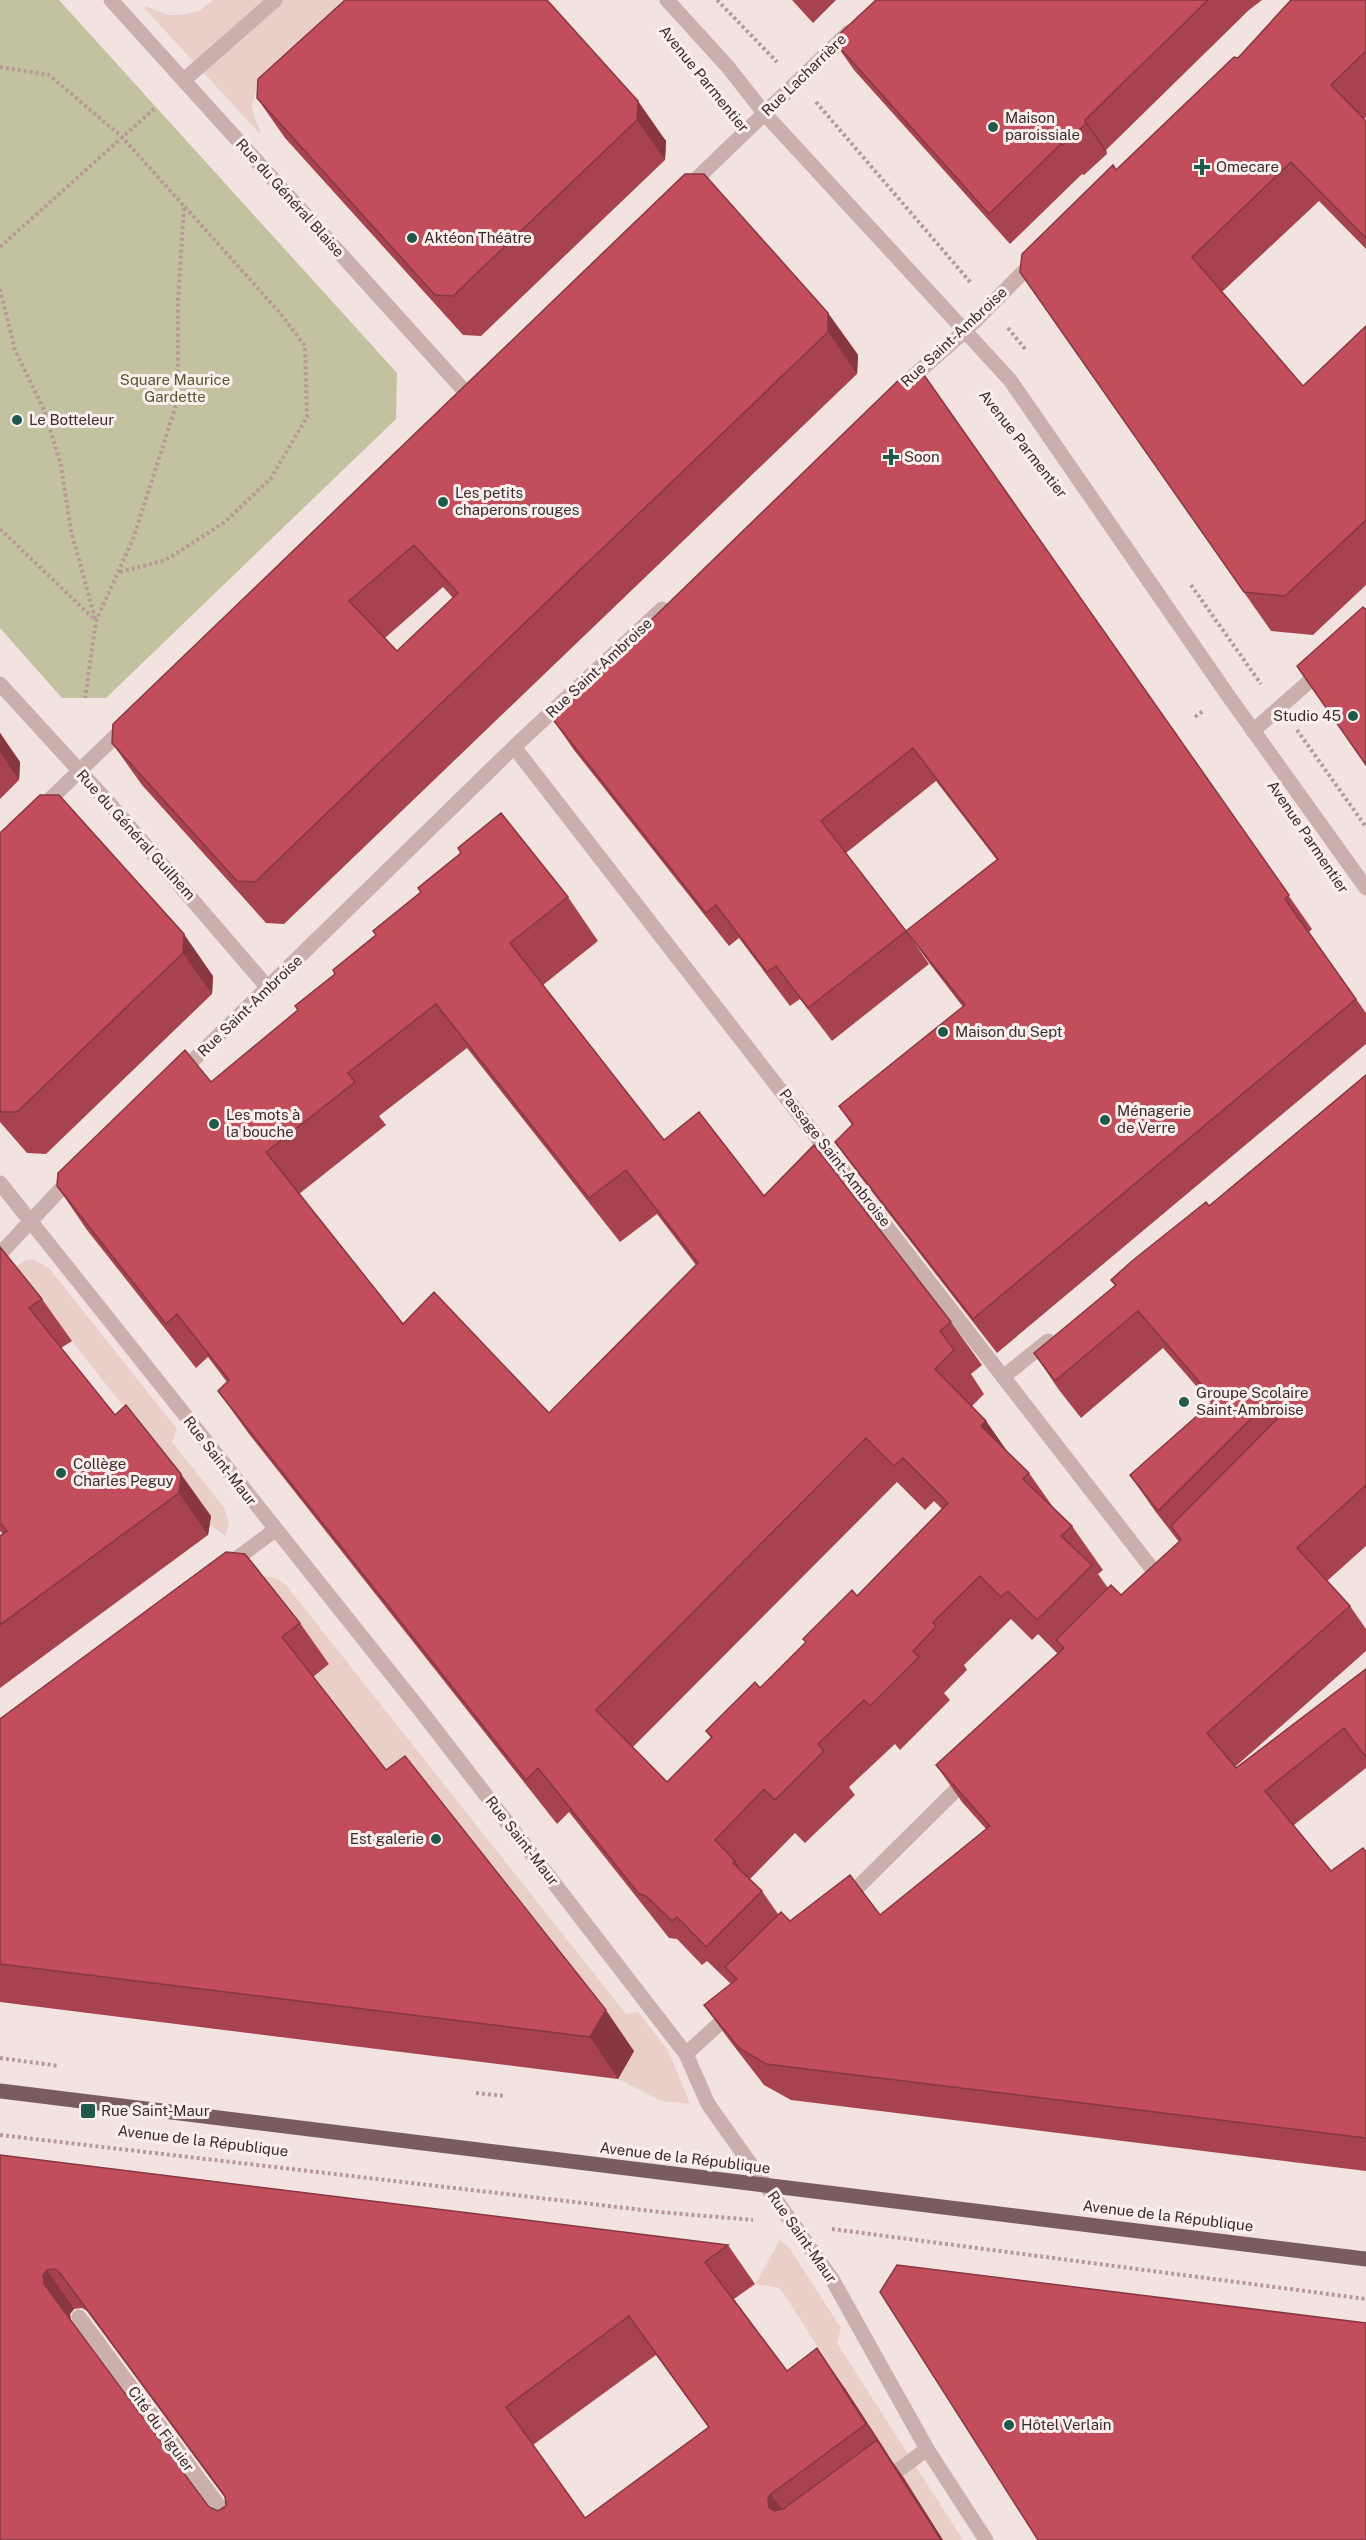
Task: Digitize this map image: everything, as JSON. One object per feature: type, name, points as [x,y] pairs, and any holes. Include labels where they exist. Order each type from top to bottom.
[{"type":"main road","name":"Avenue de la République","points":[[0,2091],[1366,2259]]},
{"type":"street","name":"Rue du Général Blaise","points":[[111,0],[469,396]]},
{"type":"street","points":[[184,80],[275,0]]},
{"type":"street","name":"Avenue Parmentier","points":[[668,0],[728,67],[764,113],[1010,380],[1253,731],[1366,888]]},
{"type":"street","name":"Rue Lacharrière","points":[[679,196],[856,25]]},
{"type":"street","name":"Rue Saint-Ambroise","points":[[889,398],[965,331],[1048,248]]},
{"type":"street","name":"Rue Saint-Ambroise","points":[[167,1086],[514,747],[671,601]]},
{"type":"street","points":[[1253,731],[1332,660]]},
{"type":"street","name":"Rue du Général Guilhem","points":[[0,684],[245,958],[269,988]]},
{"type":"street","points":[[25,824],[134,719]]},
{"type":"street","name":"Passage Saint-Ambroise","points":[[514,747],[1164,1584]]},
{"type":"street","points":[[0,1254],[82,1168]]},
{"type":"street","name":"Rue Saint-Maur","points":[[0,1182],[421,1711],[686,2054],[708,2104],[832,2279],[927,2449],[986,2540]]},
{"type":"street","points":[[1003,1377],[1057,1334]]},
{"type":"street","points":[[213,1576],[275,1530]]},
{"type":"street","points":[[836,1909],[979,1767]]},
{"type":"street","points":[[686,2054],[743,2001]]},
{"type":"street","name":"Cité du Figuier","points":[[79,2317],[244,2540]]},
{"type":"street","points":[[870,2491],[927,2449]]},
{"type":"path","points":[[717,0],[798,81]]},
{"type":"path","points":[[0,67],[49,75],[121,136],[280,313],[305,346],[307,417],[271,478],[225,522],[166,560],[120,572]]},
{"type":"path","points":[[0,247],[156,107]]},
{"type":"path","points":[[85,698],[96,621],[120,572],[178,399],[178,302],[184,206]]},
{"type":"path","points":[[0,289],[15,350],[44,410],[61,465],[71,531],[96,621]]},
{"type":"path","points":[[0,529],[96,621]]},
{"type":"path","points":[[476,2093],[505,2097]]},
{"type":"path","name":"Avenue de la République","points":[[0,2135],[660,2212],[794,2223],[1366,2299]]},
{"type":"green space","name":"Square Maurice Gardette","points":[[0,0],[59,0],[397,373],[396,419],[106,698],[62,698],[0,628]]},
{"type":"shaded area","points":[[213,0],[343,0],[259,79],[252,104],[254,117],[261,132],[259,133],[144,8],[146,6],[168,15],[180,15],[199,11]]},
{"type":"shaded area","points":[[33,1259],[49,1268],[177,1429],[172,1442],[225,1509],[229,1524],[225,1536],[209,1524],[210,1516],[14,1268],[25,1260]]},
{"type":"shaded area","points":[[258,1577],[276,1578],[286,1585],[626,2014],[638,2012],[668,2050],[690,2104],[661,2101],[618,2079],[634,2051],[415,1811],[310,1679],[329,1664]]},
{"type":"shaded area","points":[[780,2240],[790,2249],[841,2328],[837,2343],[963,2540],[943,2540],[863,2416],[792,2379],[823,2355],[780,2288],[755,2284]]},
{"type":"building","points":[[345,0],[547,0],[638,101],[637,120],[453,296],[435,295],[257,98],[258,79]]},
{"type":"building","points":[[876,0],[1208,0],[1085,120],[1086,124],[1063,145],[1061,144],[989,214],[833,40]]},
{"type":"building","points":[[1291,0],[1366,0],[1366,51],[1331,85],[1366,121],[1366,238],[1291,162],[1192,257],[1303,386],[1366,326],[1366,520],[1285,596],[1244,592],[1020,272],[1022,254],[1113,165],[1116,170],[1234,57],[1238,58]]},
{"type":"building","points":[[685,174],[704,174],[828,313],[828,332],[255,882],[237,881],[112,743],[113,724]],"holes":[[[414,545],[458,593],[397,651],[349,601]]]},
{"type":"building","points":[[906,373],[924,375],[1289,895],[1285,899],[1356,999],[973,1319],[835,1142],[853,1124],[839,1106],[965,1005],[906,931],[808,1008],[776,966],[767,972],[716,905],[706,913],[551,717]],"holes":[[[913,748],[998,859],[906,931],[821,821]]]},
{"type":"building","points":[[1363,607],[1366,609],[1366,765],[1297,666]]},
{"type":"building","points":[[40,795],[59,795],[184,934],[183,953],[17,1112],[0,1112],[0,833]]},
{"type":"building","points":[[501,813],[568,897],[510,943],[664,1140],[699,1112],[764,1196],[814,1145],[951,1322],[940,1331],[954,1350],[935,1369],[986,1421],[981,1426],[1029,1473],[1023,1479],[1072,1526],[1061,1536],[1092,1565],[1037,1620],[1008,1591],[1001,1597],[980,1576],[933,1622],[936,1627],[913,1651],[919,1657],[870,1706],[864,1700],[818,1744],[824,1751],[775,1800],[764,1789],[715,1840],[735,1861],[733,1863],[762,1891],[706,1947],[677,1917],[672,1921],[646,1896],[639,1894],[538,1768],[526,1780],[218,1391],[229,1380],[177,1314],[166,1324],[57,1186],[58,1173],[185,1050],[211,1082],[298,1010],[295,1006],[335,974],[333,970],[376,935],[373,931],[421,892],[418,888],[461,853],[458,848]],"holes":[[[436,1004],[589,1198],[626,1170],[698,1263],[549,1413],[434,1292],[403,1324],[266,1152],[355,1082],[348,1073]],[[866,1438],[894,1466],[903,1458],[948,1503],[857,1596],[852,1590],[803,1639],[806,1642],[760,1688],[755,1682],[706,1731],[712,1737],[667,1782],[596,1710]]]},
{"type":"building","points":[[1366,1075],[1366,1488],[1365,1486],[1297,1548],[1350,1606],[1207,1733],[1236,1768],[1366,1669],[1366,1757],[1344,1728],[1265,1791],[1331,1871],[1363,1848],[1366,1852],[1366,2138],[766,2064],[739,2048],[704,2005],[737,1979],[725,1967],[781,1912],[790,1921],[850,1875],[880,1915],[990,1826],[936,1765],[1064,1648],[1056,1640],[1111,1585],[1121,1595],[1181,1540],[1171,1526],[1282,1414],[1280,1406],[1275,1403],[1265,1405],[1158,1511],[1130,1475],[1215,1400],[1138,1311],[1055,1381],[1034,1353],[1116,1285],[1111,1280],[1132,1261],[1206,1202],[1209,1206]]},
{"type":"building","points":[[0,1247],[42,1299],[29,1308],[115,1415],[126,1405],[181,1474],[179,1493],[0,1625],[0,1536],[7,1531],[0,1523]]},
{"type":"building","points":[[226,1552],[245,1554],[300,1623],[282,1637],[386,1770],[405,1756],[606,2010],[590,2037],[0,1964],[0,1719]]},
{"type":"building","points":[[0,2155],[728,2245],[705,2262],[787,2371],[817,2348],[866,2424],[771,2494],[768,2498],[769,2507],[774,2511],[783,2509],[877,2440],[941,2540],[0,2540]],"holes":[[[55,2269],[225,2496],[226,2506],[218,2511],[209,2507],[44,2284],[43,2275],[47,2270]],[[629,2316],[709,2427],[585,2518],[506,2407]]]},
{"type":"building","points":[[897,2265],[1366,2323],[1366,2540],[1038,2540],[880,2292]]},
{"type":"place","name":"Maison paroissiale","points":[[993,127]]},
{"type":"place","name":"Omecare","points":[[1202,167]]},
{"type":"place","name":"Aktéon Théâtre","points":[[412,238]]},
{"type":"place","name":"Le Botteleur","points":[[17,420]]},
{"type":"place","name":"Soon","points":[[891,457]]},
{"type":"place","name":"Les petits chaperons rouges","points":[[443,502]]},
{"type":"place","name":"Studio 45","points":[[1353,716]]},
{"type":"place","name":"Maison du Sept","points":[[943,1032]]},
{"type":"place","name":"Ménagerie de Verre","points":[[1105,1120]]},
{"type":"place","name":"Les mots à la bouche","points":[[214,1124]]},
{"type":"place","name":"Groupe Scolaire Saint-Ambroise","points":[[1184,1402]]},
{"type":"place","name":"Collège Charles Peguy","points":[[61,1473]]},
{"type":"place","name":"Est galerie","points":[[436,1839]]},
{"type":"place","name":"Rue Saint-Maur","points":[[88,2111]]},
{"type":"place","name":"Hôtel Verlain","points":[[1009,2425]]}]
